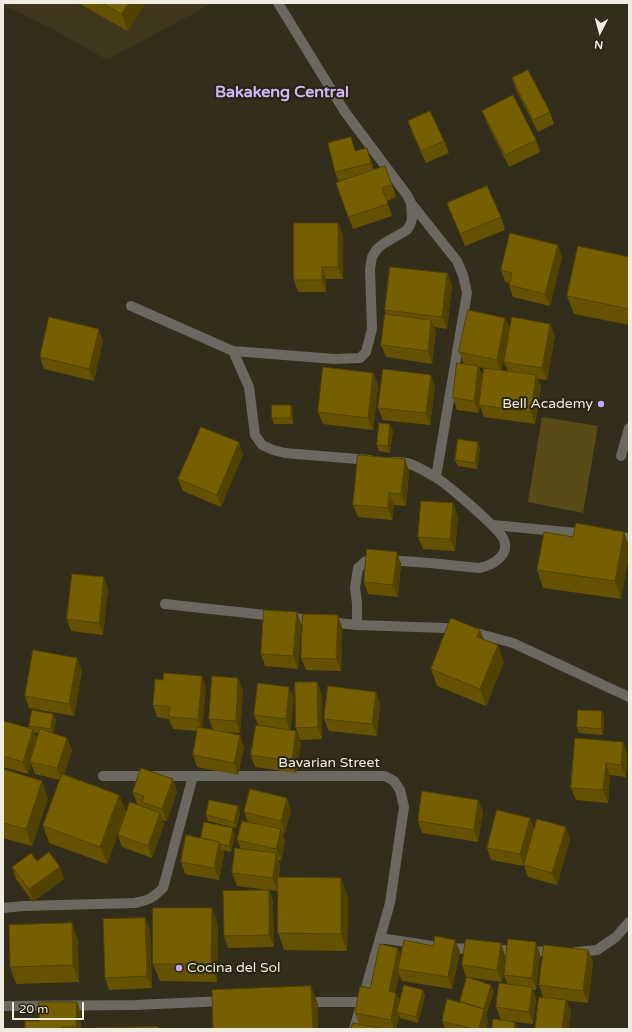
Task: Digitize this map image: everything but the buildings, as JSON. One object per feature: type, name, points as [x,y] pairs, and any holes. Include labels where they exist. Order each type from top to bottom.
[{"type":"street","points":[[278,3],[345,112],[407,195],[411,203],[458,261],[463,275],[467,293],[436,477]]},
{"type":"street","points":[[131,306],[233,351],[335,359],[360,358],[366,352],[372,329],[370,269],[372,257],[377,249],[383,244],[407,230],[412,218],[411,203]]},
{"type":"street","points":[[233,351],[249,387],[255,435],[262,445],[285,454],[409,463],[436,477],[493,525],[504,538],[505,544],[502,554],[490,566],[479,568],[397,560],[373,559],[366,561],[358,568],[355,588],[357,625]]},
{"type":"street","points":[[622,456],[629,428]]},
{"type":"street","points":[[493,525],[629,538]]},
{"type":"street","points":[[165,604],[357,625],[445,628],[469,631],[512,643],[629,697]]},
{"type":"street","name":"Bavarian Street","points":[[103,776],[385,776],[394,781],[400,790],[404,807],[390,903],[354,1029]]},
{"type":"street","points":[[3,908],[24,906],[135,903],[149,900],[155,896],[163,888],[193,776]]},
{"type":"street","points":[[380,938],[446,948],[566,953],[597,950],[616,938],[629,922]]},
{"type":"street","points":[[3,1006],[135,1005],[236,1001]]},
{"type":"street","points":[[292,1002],[362,1002]]},
{"type":"shaded area","points":[[3,3],[213,3],[107,60],[52,29],[3,5]]},
{"type":"shaded area","points":[[542,417],[598,426],[583,513],[528,502]]},
{"type":"place","name":"Bell Academy","points":[[601,404]]},
{"type":"place","name":"Cocina del Sol","points":[[179,968]]},
{"type":"district","name":"Bakakeng Central","points":[[282,93]]}]
